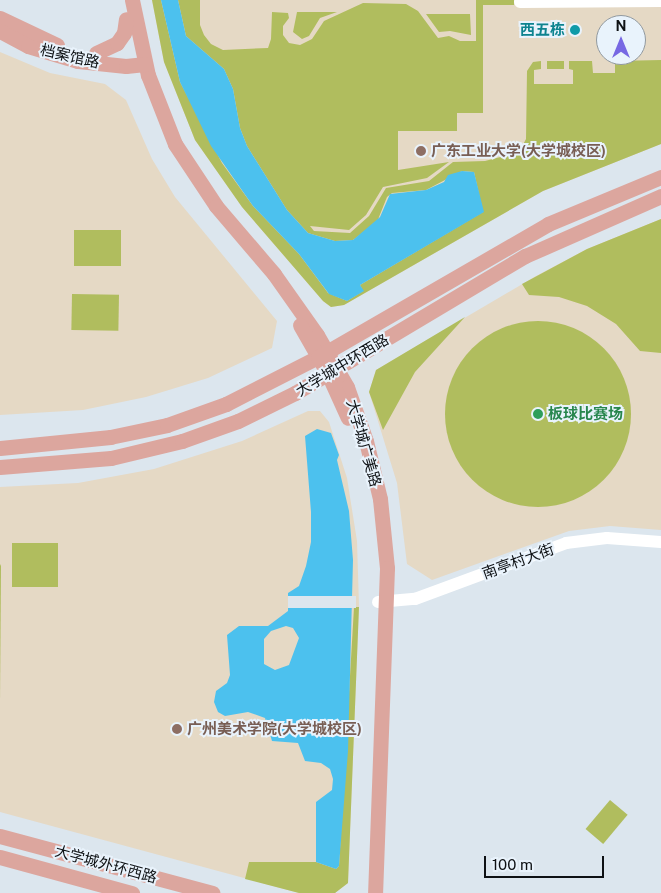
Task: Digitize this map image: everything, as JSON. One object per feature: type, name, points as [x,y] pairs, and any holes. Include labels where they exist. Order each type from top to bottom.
[{"type":"main road","points":[[123,0],[126,19],[139,60]]},
{"type":"main road","points":[[132,0],[139,60]]},
{"type":"main road","name":"档案馆路","points":[[0,18],[49,42],[96,54],[139,60]]},
{"type":"main road","points":[[96,54],[117,43],[126,19]]},
{"type":"main road","name":"档案馆路","points":[[0,31],[21,43],[62,57],[93,63],[139,60]]},
{"type":"main road","name":"大学城广美路","points":[[139,60],[169,131],[194,175],[216,206],[288,291],[333,371],[368,485],[382,602],[375,893]]},
{"type":"main road","name":"大学城中环西路","points":[[0,448],[110,438],[167,425],[226,404],[323,354],[548,224],[661,177]]},
{"type":"main road","name":"大学城中环西路","points":[[0,467],[102,460],[182,441],[258,412],[333,371],[525,256],[661,196]]},
{"type":"main road","name":"大学城广美路","points":[[367,893],[382,602]]},
{"type":"main road","name":"大学城外环西路","points":[[0,836],[212,893]]},
{"type":"main road","name":"大学城外环西路","points":[[0,857],[132,893]]},
{"type":"street","points":[[520,2],[661,2]]},
{"type":"street","name":"南亭村大街","points":[[382,602],[415,599],[566,544],[608,538],[661,542]]},
{"type":"shaded area","name":"广东工业大学(大学城校区)","points":[[152,0],[661,0],[661,144],[543,191],[344,305],[331,307],[323,301],[242,207],[195,140],[164,62]]},
{"type":"shaded area","points":[[0,52],[50,73],[105,84],[126,100],[152,159],[175,197],[277,321],[272,348],[208,378],[146,397],[83,410],[0,415]]},
{"type":"shaded area","points":[[661,219],[661,530],[610,526],[569,531],[432,580],[407,564],[397,483],[369,392],[376,370],[536,276],[587,249]]},
{"type":"shaded area","name":"广州美术学院(大学城校区)","points":[[308,411],[320,411],[329,422],[347,478],[357,541],[359,606],[348,883],[335,893],[299,893],[0,812],[0,487],[78,483],[154,469],[242,441]]},
{"type":"green space","points":[[152,0],[161,0],[180,82],[222,163],[253,206],[299,254],[328,293],[347,301],[363,291],[360,285],[483,212],[474,172],[462,171],[426,190],[392,193],[387,197],[377,222],[353,240],[335,241],[308,233],[287,210],[247,146],[240,128],[233,89],[224,69],[186,36],[178,0],[200,0],[200,25],[204,35],[211,44],[223,50],[268,48],[271,39],[272,12],[288,13],[289,18],[283,26],[283,35],[289,43],[300,45],[312,39],[324,21],[363,3],[406,4],[418,11],[438,38],[449,36],[460,41],[476,41],[476,0],[514,0],[514,5],[483,5],[483,113],[457,113],[457,131],[398,131],[398,170],[449,162],[427,178],[383,187],[366,215],[349,230],[310,226],[314,231],[350,233],[369,216],[386,188],[429,181],[453,162],[485,161],[519,152],[526,139],[527,71],[533,62],[541,61],[541,69],[534,70],[534,84],[573,84],[573,70],[569,69],[569,61],[592,61],[593,73],[615,73],[615,65],[646,65],[646,60],[661,60],[661,144],[543,191],[344,305],[331,307],[323,301],[242,207],[195,140],[164,62]]},
{"type":"green space","points":[[297,12],[337,12],[320,18],[309,36],[302,39],[293,32]]},
{"type":"green space","points":[[426,14],[470,14],[471,35],[450,31],[439,32]]},
{"type":"green space","points":[[547,61],[564,61],[564,69],[547,69]]},
{"type":"green space","points":[[661,219],[661,353],[640,351],[616,324],[587,306],[559,297],[529,295],[522,284],[587,249]]},
{"type":"green space","points":[[74,230],[121,230],[121,266],[74,266]]},
{"type":"green space","points":[[72,294],[119,295],[118,331],[71,330]]},
{"type":"green space","points":[[465,317],[415,372],[383,430],[369,392],[376,370]]},
{"type":"green space","name":"板球比赛场","points":[[529,321],[547,321],[574,328],[604,348],[624,378],[631,405],[631,423],[624,450],[604,480],[574,500],[547,507],[529,507],[511,503],[494,496],[479,486],[466,473],[456,458],[449,441],[445,423],[445,405],[449,387],[456,370],[466,355],[479,342],[494,332],[511,325]]},
{"type":"green space","points":[[12,543],[58,543],[58,587],[12,587]]},
{"type":"green space","points":[[0,564],[1,566],[0,702]]},
{"type":"green space","points":[[354,607],[359,607],[348,883],[335,893],[299,893],[245,879],[249,862],[316,862],[336,869],[339,866]]},
{"type":"green space","points":[[610,800],[628,815],[603,844],[586,829]]},
{"type":"water","points":[[161,0],[178,0],[186,36],[224,69],[233,89],[240,128],[247,146],[287,210],[308,233],[335,241],[353,240],[380,217],[390,194],[426,190],[444,182],[448,175],[462,171],[474,172],[484,212],[360,285],[364,291],[347,301],[329,294],[299,254],[253,206],[211,146],[180,82]]},
{"type":"water","points":[[317,429],[331,433],[339,455],[337,460],[349,511],[353,560],[348,751],[339,866],[336,869],[316,862],[316,802],[332,790],[333,779],[330,769],[321,763],[305,761],[298,743],[272,741],[265,718],[248,712],[225,716],[218,712],[214,702],[216,691],[227,683],[230,675],[227,635],[239,626],[268,626],[288,611],[288,593],[299,586],[306,566],[311,542],[311,512],[305,436]],"holes":[[[286,626],[293,628],[299,638],[289,665],[275,670],[264,664],[264,639],[271,631]]]},
{"type":"pier","points":[[288,596],[356,596],[356,608],[288,608]]},
{"type":"place","name":"西五栋","points":[[575,30]]},
{"type":"place","name":"广东工业大学(大学城校区)","points":[[421,151]]},
{"type":"place","name":"板球比赛场","points":[[538,414]]},
{"type":"place","name":"广州美术学院(大学城校区)","points":[[177,729]]}]
